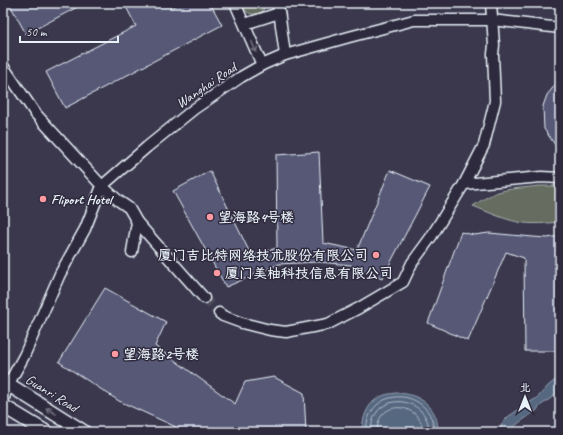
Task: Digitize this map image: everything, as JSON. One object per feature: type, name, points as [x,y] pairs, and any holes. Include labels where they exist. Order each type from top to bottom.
[{"type":"street","points":[[236,3],[262,65]]},
{"type":"street","points":[[219,313],[242,323],[270,330],[286,332],[328,324],[403,282],[412,263],[431,237],[464,184],[484,145],[495,101],[490,3]]},
{"type":"street","points":[[245,24],[278,8],[285,55]]},
{"type":"street","name":"Wanghai Road","points":[[3,401],[6,383],[24,356],[60,274],[85,229],[102,186],[147,146],[194,109],[262,65],[285,55],[414,20],[492,20],[560,28]]},
{"type":"street","points":[[3,66],[35,113],[102,186],[129,208],[137,222],[204,298]]},
{"type":"street","points":[[464,184],[542,177],[560,178]]},
{"type":"street","points":[[132,252],[137,222]]},
{"type":"street","name":"Guanri Road","points":[[6,383],[84,432]]},
{"type":"street","points":[[3,406],[46,432]]},
{"type":"shaded area","points":[[3,3],[560,3],[560,432],[3,432]]},
{"type":"green space","points":[[240,3],[265,3],[263,11],[252,14],[247,12]]},
{"type":"green space","points":[[539,186],[560,186],[560,222],[534,224],[523,223],[501,217],[473,206],[500,191]]},
{"type":"water","points":[[560,376],[560,388],[554,396],[514,427],[512,432],[500,432],[502,423],[509,416],[538,397]]},
{"type":"water","points":[[396,393],[412,396],[426,403],[435,415],[438,432],[362,432],[364,417],[372,403],[382,396]]},
{"type":"building","points":[[9,3],[85,3],[26,34]]},
{"type":"building","points":[[124,3],[168,3],[171,8],[180,3],[210,3],[222,25],[65,108],[46,72],[136,26]]},
{"type":"building","points":[[560,79],[560,152],[544,129],[543,106],[547,95]]},
{"type":"building","name":"望海路4号楼","points":[[319,152],[323,243],[357,250],[390,170],[430,187],[382,279],[351,265],[318,262],[279,264],[226,287],[173,191],[210,171],[251,255],[277,248],[276,155]]},
{"type":"building","points":[[461,232],[474,235],[489,233],[547,238],[560,236],[560,351],[525,351],[524,258],[506,252],[468,341],[428,323]]},
{"type":"building","name":"望海路2号楼","points":[[105,288],[166,322],[155,346],[235,404],[245,382],[274,377],[304,393],[306,432],[187,432],[119,401],[59,362]]},
{"type":"tunnel","points":[[204,298],[219,313]]},
{"type":"place","name":"Fliport Hotel","points":[[43,199]]},
{"type":"place","name":"望海路4号楼","points":[[210,217]]},
{"type":"place","name":"厦门吉比特网络技术股份有限公司","points":[[376,255]]},
{"type":"place","name":"厦门美柚科技信息有限公司","points":[[217,273]]},
{"type":"place","name":"望海路2号楼","points":[[115,354]]}]
